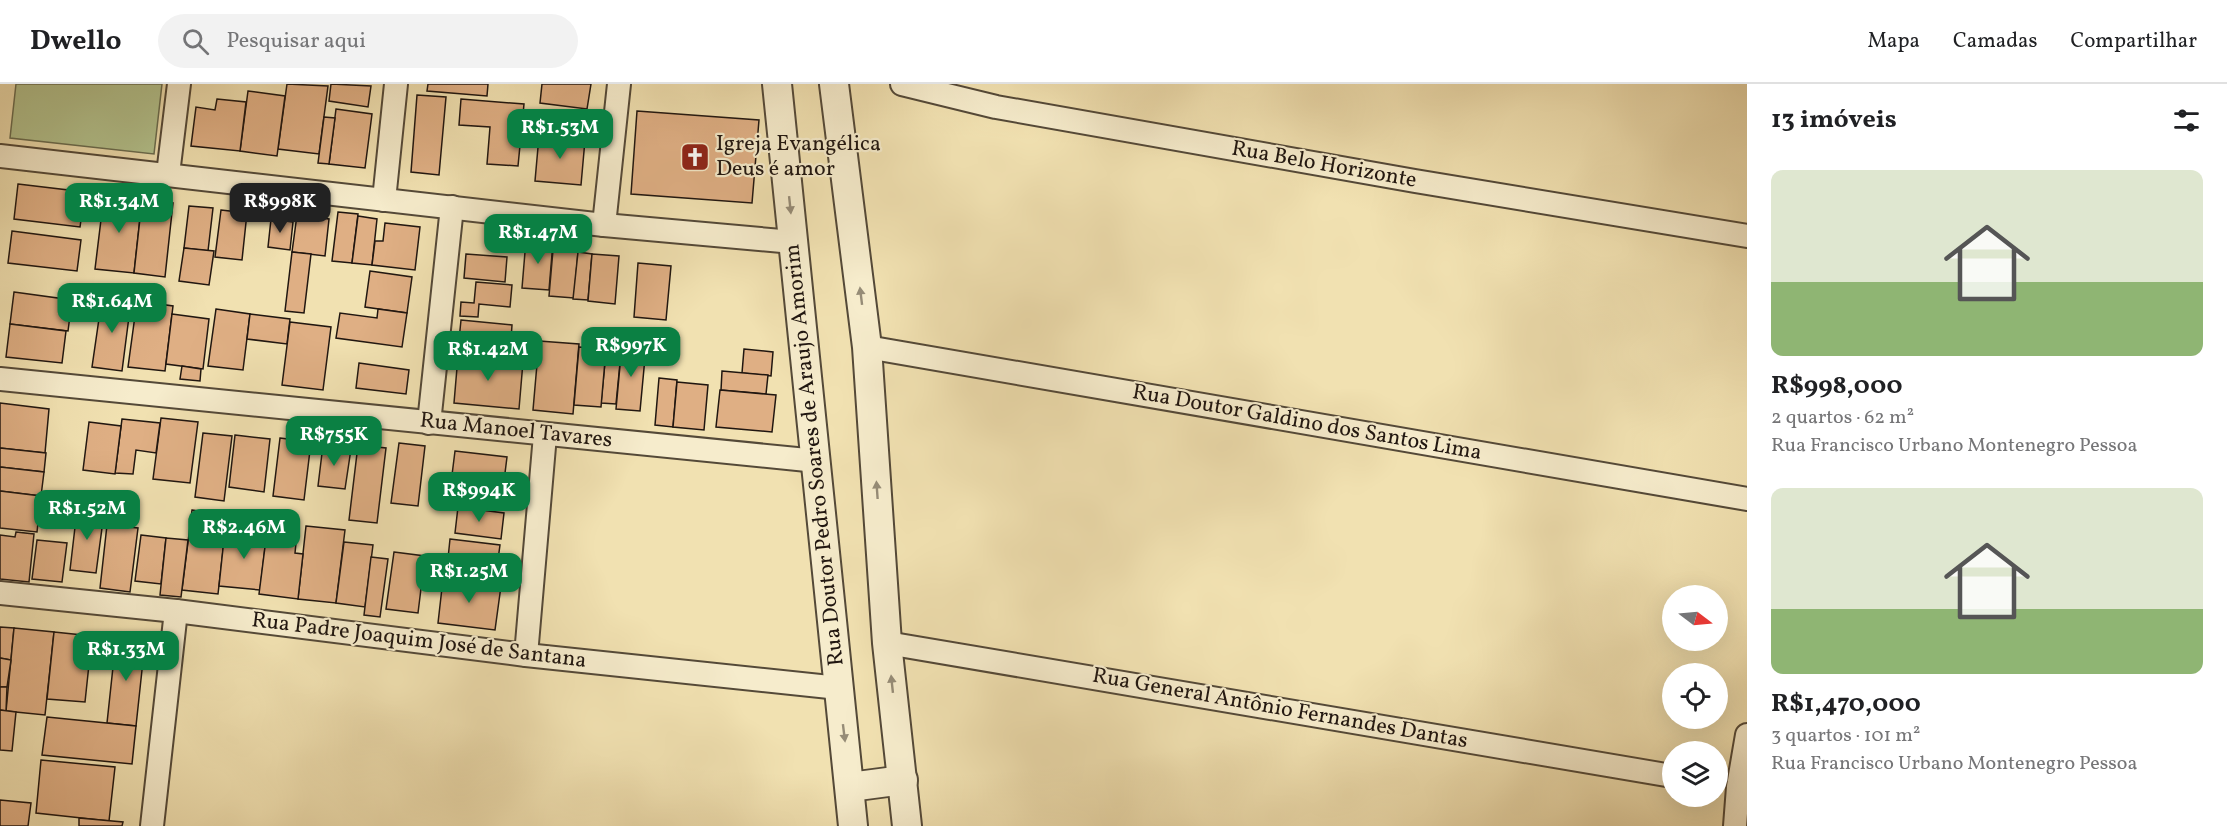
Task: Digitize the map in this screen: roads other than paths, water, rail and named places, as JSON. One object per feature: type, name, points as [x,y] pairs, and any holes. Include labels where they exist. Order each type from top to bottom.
[{"type":"street","points":[[168,174],[179,84]]},
{"type":"street","points":[[384,200],[396,84]]},
{"type":"street","points":[[604,225],[618,84]]},
{"type":"street","name":"Rua Doutor Pedro Soares de Araujo Amorim","points":[[777,84],[853,826]]},
{"type":"street","points":[[834,84],[867,347],[887,643],[907,826]]},
{"type":"street","name":"Rua Belo Horizonte","points":[[902,84],[1031,113],[1415,181],[1747,236]]},
{"type":"street","points":[[0,156],[604,225],[793,242]]},
{"type":"street","points":[[429,423],[452,207]]},
{"type":"street","name":"Rua Doutor Galdino dos Santos Lima","points":[[867,347],[1747,499]]},
{"type":"street","name":"Rua Manoel Tavares","points":[[0,379],[817,461]]},
{"type":"street","points":[[526,655],[545,435]]},
{"type":"street","name":"Rua Padre Joaquim José de Santana","points":[[0,593],[176,611],[526,655],[839,688]]},
{"type":"street","points":[[152,826],[176,611]]},
{"type":"street","name":"Rua General Antônio Fernandes Dantas","points":[[887,643],[1662,774]]},
{"type":"street","points":[[1735,826],[1734,786],[1747,735]]},
{"type":"street","points":[[850,788],[903,780]]},
{"type":"place","name":"Igreja Evangélica Deus é amor","points":[[695,157]]}]
